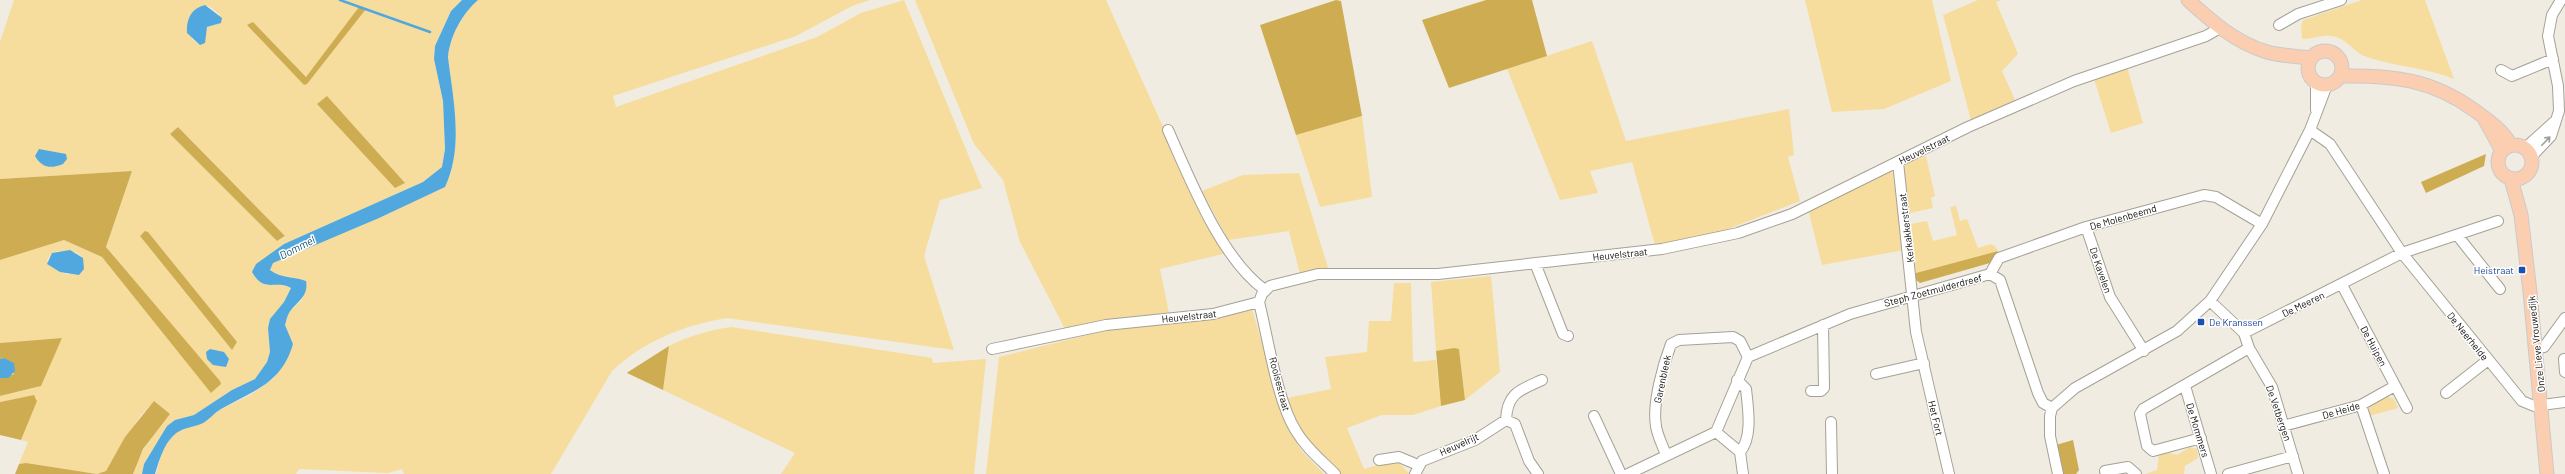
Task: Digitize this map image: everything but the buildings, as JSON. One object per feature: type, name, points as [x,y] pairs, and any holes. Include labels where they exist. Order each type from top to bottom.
[{"type":"main road","points":[[2188,0],[2220,28],[2255,48],[2269,53],[2282,61],[2309,64]]},
{"type":"main road","points":[[2309,64],[2319,51],[2325,50],[2336,54],[2342,70]]},
{"type":"main road","points":[[2309,64],[2322,84],[2333,84],[2342,70]]},
{"type":"main road","points":[[2342,70],[2368,70],[2381,76],[2430,85],[2453,95],[2499,128],[2506,148]]},
{"type":"main road","points":[[2506,148],[2528,152],[2532,167],[2516,179],[2501,173],[2498,167],[2497,161],[2506,148]]},
{"type":"main road","name":"Onze Lieve Vrouwedijk","points":[[2516,179],[2524,204],[2521,215],[2537,348],[2547,474]]},
{"type":"street","points":[[2528,152],[2551,136],[2560,102],[2548,36],[2552,15],[2561,0]]},
{"type":"street","points":[[2279,25],[2289,18],[2335,1]]},
{"type":"street","name":"Heuvelstraat","points":[[1265,290],[1292,279],[1318,274],[1438,274],[1662,249],[1738,234],[1792,214],[1968,128],[2074,81],[2206,36],[2220,28]]},
{"type":"street","points":[[2500,70],[2512,76],[2553,59]]},
{"type":"street","points":[[2058,474],[2050,436],[2050,416],[2052,408],[2075,388],[2144,351],[2177,331],[2210,301],[2262,224],[2310,130],[2322,84]]},
{"type":"street","points":[[1168,130],[1197,194],[1224,243],[1246,274],[1265,290],[1259,302]]},
{"type":"street","name":"De Neerheide","points":[[2310,130],[2330,144],[2402,254],[2522,401],[2534,406],[2565,402]]},
{"type":"street","name":"Kerkakkerstraat","points":[[1898,162],[1913,295]]},
{"type":"street","name":"De Molenbeemd","points":[[1990,274],[1999,258],[2086,227],[2204,195],[2216,197],[2262,224]]},
{"type":"street","points":[[2402,254],[2498,221]]},
{"type":"street","name":"De Kavelen","points":[[2086,227],[2110,297],[2144,351]]},
{"type":"street","points":[[2457,235],[2500,289]]},
{"type":"street","name":"De Meeren","points":[[2244,333],[2402,254]]},
{"type":"street","points":[[1535,263],[1563,334],[1568,336]]},
{"type":"street","name":"Steph Zoetmulderdreef","points":[[1748,357],[1850,314],[1990,274],[2000,280],[2038,393],[2043,403],[2052,408]]},
{"type":"street","name":"De Huipen","points":[[2342,285],[2407,408]]},
{"type":"street","name":"Het Fort","points":[[1913,295],[1916,332],[1949,474]]},
{"type":"street","points":[[2210,301],[2244,333]]},
{"type":"street","name":"Heuvelstraat","points":[[992,349],[1106,325],[1213,314],[1259,302]]},
{"type":"street","name":"Rooisestraat","points":[[1259,302],[1284,405],[1292,424],[1303,443],[1335,474]]},
{"type":"street","points":[[2537,348],[2544,347],[2565,318]]},
{"type":"street","points":[[1812,391],[1821,391],[1824,388],[1823,325]]},
{"type":"street","name":"De Vetbergen","points":[[2244,333],[2249,348],[2272,387],[2298,474]]},
{"type":"street","name":"Garenbleek","points":[[1666,455],[1656,427],[1655,412],[1666,356],[1671,344],[1679,340],[1733,336],[1740,341],[1748,357]]},
{"type":"street","points":[[2201,438],[2153,451],[2147,446],[2140,414],[2143,409],[2249,348]]},
{"type":"street","points":[[1628,474],[1716,432],[1748,357]]},
{"type":"street","points":[[2564,359],[2565,372]]},
{"type":"street","points":[[2446,393],[2488,360]]},
{"type":"street","points":[[1876,374],[1924,363]]},
{"type":"street","points":[[1538,474],[1529,461],[1515,424],[1506,420],[1506,407],[1511,397],[1520,390],[1542,380]]},
{"type":"street","points":[[1737,380],[1746,389],[1748,406],[1747,444],[1740,452]]},
{"type":"street","name":"De Mommers","points":[[2185,386],[2197,431],[2201,438],[2211,474]]},
{"type":"street","name":"De Heide","points":[[2284,426],[2361,405],[2395,386]]},
{"type":"street","points":[[2361,405],[2384,474]]},
{"type":"street","points":[[1594,416],[1621,474]]},
{"type":"street","name":"Heuvelrijt","points":[[1379,460],[1398,457],[1417,469],[1422,461],[1475,440],[1506,420]]},
{"type":"street","points":[[1831,422],[1832,474]]},
{"type":"street","points":[[1716,432],[1740,452],[1743,474]]},
{"type":"street","points":[[2228,474],[2293,456]]},
{"type":"street","points":[[2105,471],[2128,467],[2136,474]]},
{"type":"shaded area","points":[[14,0],[462,0],[451,11],[435,46],[434,59],[443,101],[445,149],[442,167],[423,182],[284,244],[253,272],[261,283],[291,288],[284,302],[270,319],[268,328],[270,352],[267,362],[255,379],[232,390],[194,415],[175,420],[167,426],[144,464],[142,474],[133,474],[139,457],[158,427],[170,414],[154,402],[141,415],[106,471],[97,474],[26,463],[19,464],[28,442],[21,440],[37,398],[24,397],[0,402],[0,396],[38,387],[62,338],[0,343],[0,260],[64,240],[102,257],[221,384],[106,247],[132,171],[0,179],[0,42]],"holes":[[[202,6],[209,6],[220,15],[216,25],[205,28],[200,45],[192,39],[193,12]],[[366,9],[304,85],[253,22],[306,77]],[[317,104],[405,183],[395,187]],[[178,127],[285,237],[277,241],[170,134]],[[140,236],[236,344],[232,349]],[[58,251],[76,252],[83,258],[68,275],[50,266],[47,260],[52,253]]]},
{"type":"shaded area","points":[[478,0],[870,0],[852,6],[796,36],[613,96],[616,107],[817,37],[861,13],[904,0],[982,188],[940,200],[924,256],[954,350],[727,318],[695,325],[665,336],[624,360],[612,371],[551,474],[404,474],[402,469],[388,473],[299,469],[296,474],[156,474],[162,452],[172,436],[181,429],[202,423],[221,409],[250,395],[274,378],[293,344],[285,325],[288,313],[302,300],[306,281],[274,273],[270,270],[273,263],[450,176],[456,132],[448,57],[449,49],[454,33],[462,19]]},
{"type":"shaded area","points":[[915,0],[1106,0],[1177,158],[1227,253],[1160,269],[1169,313],[1124,317],[1065,329],[1020,242],[1003,180],[974,144]]},
{"type":"shaded area","points":[[1336,0],[1341,1],[1362,116],[1296,135],[1260,25]]},
{"type":"shaded area","points":[[1486,0],[1532,0],[1547,56],[1449,88],[1422,20]]},
{"type":"shaded area","points":[[1805,0],[1932,0],[1951,81],[1884,109],[1832,112]]},
{"type":"shaded area","points":[[1978,0],[2001,0],[1996,2],[2018,54],[2002,71],[2015,100],[1971,120],[1943,15]]},
{"type":"shaded area","points":[[2362,0],[2425,0],[2454,79],[2432,72],[2367,57],[2358,53],[2344,41],[2336,37],[2323,36],[2302,39],[2301,27],[2303,20]]},
{"type":"shaded area","points":[[359,7],[366,9],[307,84],[304,85],[247,25],[253,22],[306,77]]},
{"type":"shaded area","points":[[1592,41],[1626,141],[1789,109],[1794,155],[1788,157],[1800,201],[1710,236],[1655,245],[1632,162],[1590,171],[1598,193],[1560,200],[1507,69]]},
{"type":"shaded area","points":[[2127,67],[2143,123],[2111,133],[2094,79]]},
{"type":"shaded area","points":[[327,96],[405,183],[395,188],[317,104]]},
{"type":"shaded area","points":[[1362,116],[1372,197],[1320,207],[1296,135]]},
{"type":"shaded area","points":[[178,127],[285,236],[277,241],[170,134]]},
{"type":"shaded area","points":[[2486,154],[2484,166],[2426,193],[2421,182]]},
{"type":"shaded area","points":[[1926,156],[1935,196],[1931,198],[1933,208],[1910,213],[1904,170],[1906,163]]},
{"type":"shaded area","points":[[1892,169],[1904,250],[1822,265],[1808,209]]},
{"type":"shaded area","points":[[132,171],[106,247],[220,381],[221,384],[211,393],[102,257],[64,240],[0,260],[0,179]]},
{"type":"shaded area","points":[[1299,173],[1329,271],[1300,274],[1289,231],[1228,240],[1202,191],[1243,175]]},
{"type":"shaded area","points":[[1956,206],[1960,221],[1967,219],[1978,248],[1991,244],[1995,246],[1998,251],[1916,273],[1911,224],[1927,221],[1933,241],[1957,235],[1950,207]]},
{"type":"shaded area","points":[[145,231],[148,232],[237,342],[232,350],[140,236]]},
{"type":"shaded area","points":[[1998,251],[1990,263],[1920,283],[1916,280],[1916,273]]},
{"type":"shaded area","points":[[1491,276],[1500,372],[1465,400],[1459,349],[1436,351],[1431,282]]},
{"type":"shaded area","points":[[1394,283],[1411,283],[1413,362],[1436,360],[1441,406],[1413,415],[1382,415],[1347,428],[1364,469],[1387,462],[1397,461],[1410,474],[1338,474],[1301,432],[1287,398],[1331,389],[1325,357],[1367,352],[1369,321],[1391,321]]},
{"type":"shaded area","points":[[1252,309],[1287,427],[1302,451],[1324,474],[986,474],[999,357],[1119,327],[1209,318]]},
{"type":"shaded area","points":[[731,327],[932,358],[933,363],[986,359],[974,474],[781,474],[795,453],[663,390],[669,346],[699,334]]},
{"type":"shaded area","points":[[62,338],[41,386],[0,396],[0,378],[14,374],[4,358],[0,359],[0,343]]},
{"type":"shaded area","points":[[669,346],[663,390],[627,373],[628,372]]},
{"type":"shaded area","points":[[1454,348],[1459,349],[1465,400],[1441,406],[1436,351]]},
{"type":"shaded area","points":[[34,395],[37,401],[21,440],[0,435],[0,402]]},
{"type":"shaded area","points":[[2386,396],[2394,399],[2398,408],[2369,416],[2368,411],[2372,403]]},
{"type":"shaded area","points":[[154,401],[170,414],[143,449],[133,474],[97,474],[106,471],[125,437]]},
{"type":"shaded area","points":[[2073,440],[2079,470],[2076,474],[2063,474],[2056,445]]},
{"type":"shaded area","points":[[2190,447],[2197,449],[2198,458],[2185,466],[2184,474],[2145,474],[2157,470],[2159,454],[2163,451],[2177,455]]},
{"type":"shaded area","points":[[26,463],[97,474],[15,474],[19,464]]},
{"type":"water","name":"Dommel","points":[[462,0],[478,0],[462,19],[454,33],[449,49],[448,57],[456,123],[456,139],[451,172],[445,187],[379,218],[273,263],[270,270],[274,273],[306,281],[306,291],[289,313],[285,325],[293,344],[288,358],[273,378],[264,385],[221,409],[204,423],[183,429],[176,433],[164,449],[155,474],[142,474],[144,464],[167,426],[175,420],[194,415],[232,390],[255,379],[267,362],[270,352],[268,328],[270,319],[284,302],[291,288],[261,283],[256,279],[252,272],[256,264],[284,244],[423,182],[442,167],[445,149],[443,101],[434,59],[435,46],[451,11]]},
{"type":"water","points":[[205,5],[222,18],[221,23],[207,27],[205,43],[200,45],[187,33],[187,24],[190,15],[196,9]]},
{"type":"water","points":[[39,149],[66,154],[67,159],[63,164],[55,167],[44,165],[35,156]]},
{"type":"water","points":[[70,250],[83,258],[84,269],[79,275],[60,272],[47,264],[52,253]]},
{"type":"water","points":[[210,349],[224,352],[229,359],[226,367],[213,365],[207,359],[206,352]]},
{"type":"water","points":[[4,358],[14,363],[15,371],[8,378],[0,378],[0,359]]},
{"type":"waterway","points":[[340,0],[430,32]]},
{"type":"place","name":"Heistraat","points":[[2522,270]]},
{"type":"place","name":"De Kranssen","points":[[2201,322]]}]
